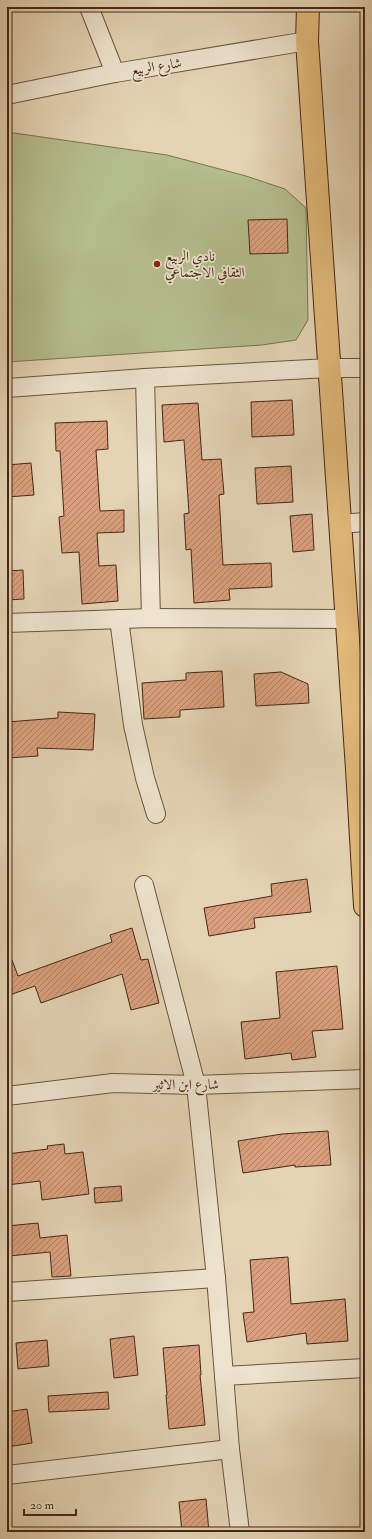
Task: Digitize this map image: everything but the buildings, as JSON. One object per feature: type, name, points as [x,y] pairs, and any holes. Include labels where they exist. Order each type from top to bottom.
[{"type":"main road","points":[[308,7],[307,41],[346,619],[360,745],[365,906]]},
{"type":"street","points":[[89,7],[115,73]]},
{"type":"street","name":"شارع الربيع","points":[[7,95],[115,73],[307,41]]},
{"type":"street","points":[[7,388],[145,378],[329,368],[365,368]]},
{"type":"street","points":[[145,378],[151,618]]},
{"type":"street","points":[[340,524],[365,522]]},
{"type":"street","points":[[7,623],[151,618],[346,619]]},
{"type":"street","points":[[119,619],[133,725],[145,778],[156,814]]},
{"type":"street","points":[[144,885],[196,1085],[216,1278],[230,1449],[240,1532]]},
{"type":"street","name":"شارع ابن الاثير","points":[[7,1096],[113,1083],[196,1085],[365,1080]]},
{"type":"street","points":[[7,1292],[216,1278]]},
{"type":"street","points":[[224,1376],[365,1368]]},
{"type":"street","points":[[7,1475],[230,1449]]},
{"type":"green space","name":"نادي الربيع الثقافي الاجتماعي","points":[[7,132],[167,155],[246,176],[285,189],[306,208],[308,320],[296,340],[262,345],[7,362]]},
{"type":"place","name":"نادي الربيع الثقافي الاجتماعي","points":[[157,264]]}]
